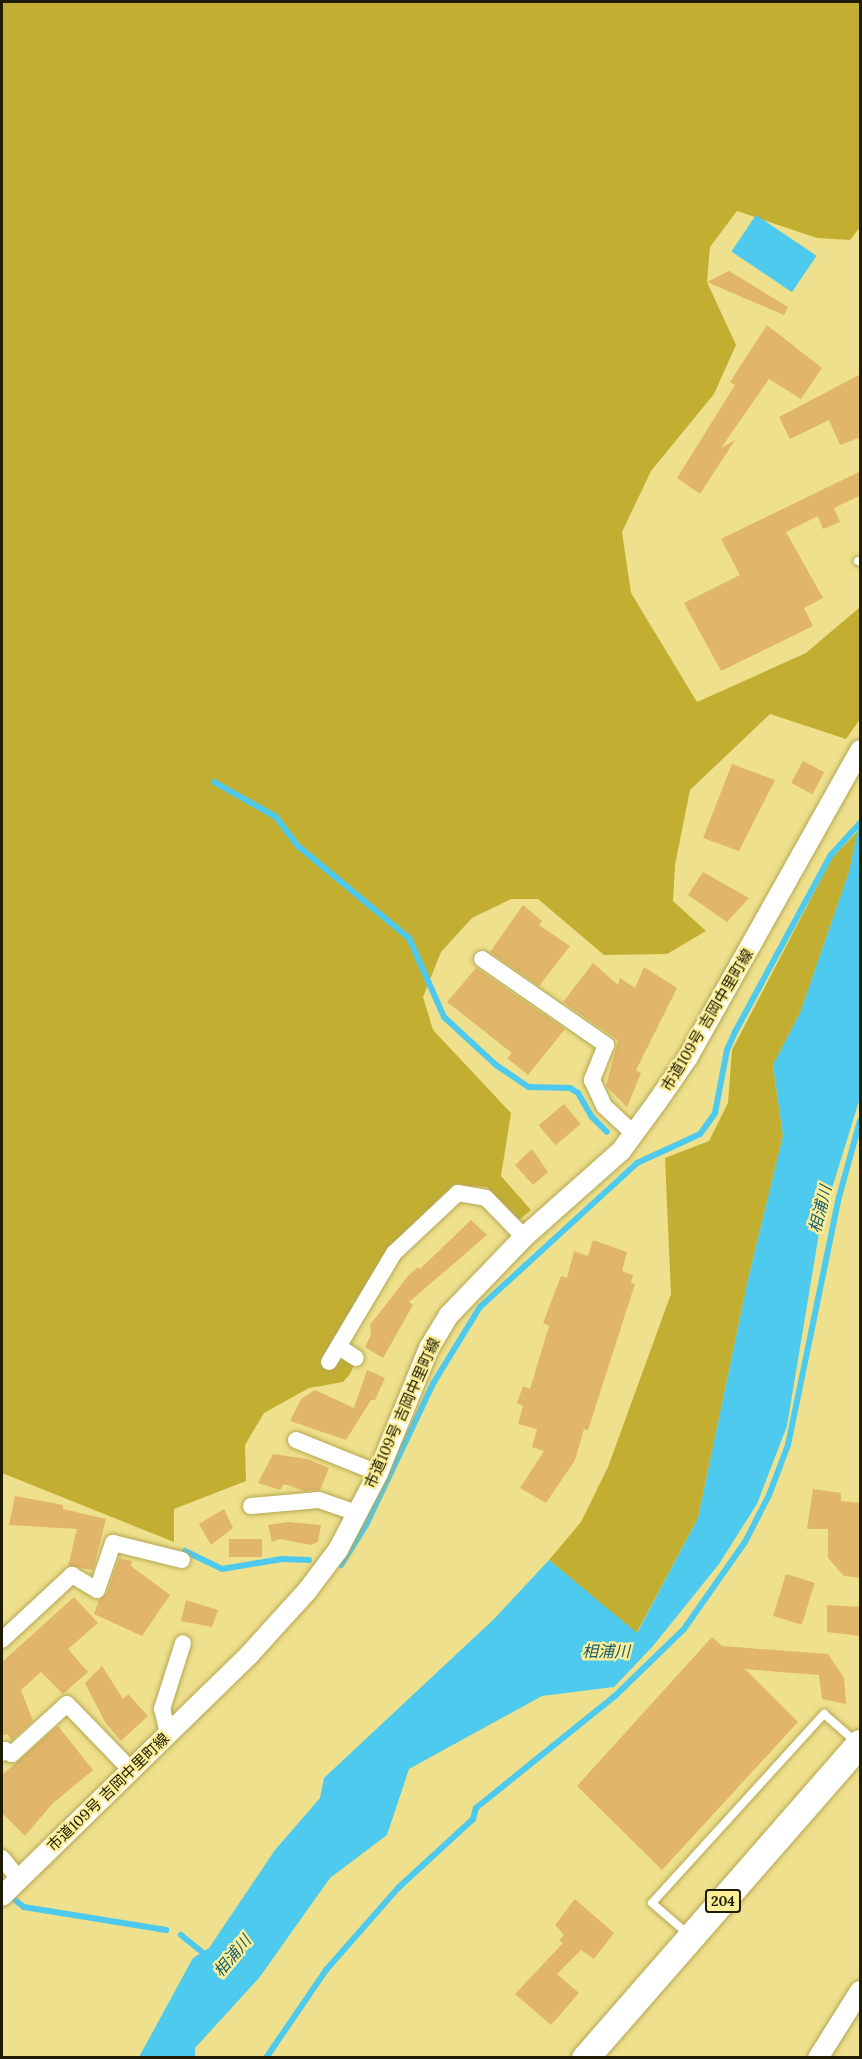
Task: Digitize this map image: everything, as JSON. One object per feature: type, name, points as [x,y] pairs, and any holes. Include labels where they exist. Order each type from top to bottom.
[{"type":"highway","name":"204","points":[[585,2058],[860,1744]]},
{"type":"street","name":"市道109号 吉岡中里町線","points":[[2,1896],[249,1655],[307,1591],[338,1550],[378,1473],[434,1340],[476,1284],[524,1237],[621,1151],[634,1134],[688,1057],[861,750]]},
{"type":"street","points":[[482,959],[606,1045],[592,1080],[604,1106],[634,1134]]},
{"type":"street","points":[[329,1362],[394,1253],[458,1193],[486,1198],[524,1237]]},
{"type":"street","points":[[339,1347],[356,1358]]},
{"type":"street","points":[[296,1440],[378,1473]]},
{"type":"street","points":[[251,1506],[319,1500],[356,1513]]},
{"type":"street","points":[[2,1640],[72,1575],[96,1590],[113,1543],[182,1560]]},
{"type":"street","points":[[168,1734],[162,1709],[183,1643]]},
{"type":"street","points":[[2,1753],[4,1750],[12,1754],[67,1704],[131,1770]]},
{"type":"street","points":[[2,1858],[19,1879]]},
{"type":"street","points":[[818,2058],[861,1991]]},
{"type":"lane","points":[[692,1938],[652,1902],[824,1714],[860,1744]]},
{"type":"shaded area","points":[[2,2],[860,2],[860,227],[850,240],[817,238],[737,211],[710,247],[707,282],[736,345],[714,394],[651,471],[622,532],[631,593],[697,702],[806,653],[860,607],[860,719],[846,739],[770,714],[690,790],[675,865],[673,901],[706,931],[667,954],[604,955],[538,899],[511,899],[472,918],[441,952],[423,997],[433,1030],[511,1113],[501,1176],[531,1210],[518,1221],[487,1187],[453,1185],[390,1247],[339,1361],[343,1359],[354,1365],[350,1374],[343,1382],[309,1388],[264,1413],[245,1445],[246,1481],[174,1509],[174,1542],[2,1473]]},
{"type":"shaded area","points":[[858,831],[849,872],[800,1013],[773,1065],[783,1136],[749,1275],[698,1518],[636,1634],[549,1560],[581,1522],[608,1467],[671,1294],[665,1158],[709,1141],[728,1103],[732,1050],[832,858]]},
{"type":"water","points":[[756,215],[817,256],[792,292],[731,251]]},
{"type":"water","name":"相浦川","points":[[860,819],[860,1098],[820,1227],[787,1426],[757,1504],[719,1564],[653,1646],[614,1687],[542,1696],[409,1769],[387,1835],[330,1878],[259,1978],[195,2048],[195,2057],[139,2057],[193,1958],[209,1948],[275,1850],[320,1798],[324,1778],[494,1619],[549,1560],[637,1633],[698,1518],[749,1275],[783,1136],[773,1065],[800,1013],[849,872]]},
{"type":"building","points":[[729,271],[788,307],[784,315],[707,282]]},
{"type":"building","points":[[767,325],[822,368],[801,399],[769,379],[721,448],[735,440],[700,494],[677,478],[735,385],[730,382]]},
{"type":"building","points":[[861,374],[861,437],[840,445],[829,420],[790,439],[779,417]]},
{"type":"building","points":[[861,471],[861,495],[834,508],[840,522],[823,529],[818,516],[786,532],[823,598],[804,608],[813,626],[721,671],[684,603],[740,575],[721,539]]},
{"type":"building","points":[[803,761],[824,772],[812,794],[791,783]]},
{"type":"building","points":[[732,764],[775,780],[739,851],[703,838]]},
{"type":"building","points":[[703,872],[749,898],[727,922],[688,895]]},
{"type":"building","points":[[523,905],[542,921],[539,925],[570,946],[539,986],[490,952]]},
{"type":"building","points":[[593,963],[618,985],[620,978],[635,988],[644,967],[677,988],[636,1070],[641,1073],[627,1107],[606,1086],[618,1040],[563,1002]]},
{"type":"building","points":[[476,968],[565,1029],[528,1075],[507,1058],[512,1053],[447,1002]]},
{"type":"building","points":[[564,1104],[581,1124],[555,1145],[539,1125]]},
{"type":"building","points":[[532,1149],[548,1172],[533,1185],[515,1165]]},
{"type":"building","points":[[471,1220],[487,1235],[409,1302],[413,1305],[383,1358],[365,1347],[371,1335],[370,1325],[408,1276],[418,1267],[420,1269]]},
{"type":"building","points":[[593,1240],[627,1252],[622,1271],[633,1275],[631,1283],[635,1284],[588,1430],[584,1429],[575,1460],[546,1503],[520,1488],[544,1451],[532,1447],[537,1429],[518,1424],[523,1406],[517,1403],[523,1386],[530,1389],[549,1326],[543,1323],[561,1276],[567,1278],[574,1251],[588,1256]]},
{"type":"building","points":[[367,1370],[385,1378],[375,1400],[371,1400],[346,1440],[290,1421],[301,1399],[315,1390],[354,1408]]},
{"type":"building","points":[[273,1454],[307,1459],[329,1468],[320,1490],[304,1491],[284,1484],[280,1490],[258,1483]]},
{"type":"building","points":[[813,1489],[841,1493],[841,1501],[861,1503],[861,1578],[844,1576],[828,1558],[828,1529],[807,1529]]},
{"type":"building","points":[[15,1496],[63,1505],[63,1509],[106,1519],[93,1570],[68,1566],[77,1529],[9,1525]]},
{"type":"building","points":[[224,1509],[233,1528],[211,1545],[199,1524]]},
{"type":"building","points":[[288,1522],[321,1525],[318,1542],[310,1545],[280,1539],[272,1542],[268,1525]]},
{"type":"building","points":[[229,1539],[262,1539],[262,1557],[229,1557]]},
{"type":"building","points":[[119,1558],[132,1561],[131,1566],[170,1595],[142,1636],[94,1614],[99,1600],[107,1593]]},
{"type":"building","points":[[786,1574],[815,1583],[802,1625],[773,1616]]},
{"type":"building","points":[[74,1597],[98,1623],[68,1649],[88,1672],[63,1694],[41,1672],[21,1690],[33,1721],[12,1740],[7,1734],[2,1736],[2,1662]]},
{"type":"building","points":[[186,1600],[218,1610],[212,1627],[181,1621]]},
{"type":"building","points":[[827,1605],[861,1607],[861,1636],[827,1632]]},
{"type":"building","points":[[712,1637],[722,1646],[828,1654],[844,1678],[846,1704],[822,1699],[819,1675],[745,1669],[798,1722],[662,1870],[577,1786]]},
{"type":"building","points":[[102,1666],[123,1699],[128,1694],[148,1716],[121,1741],[105,1722],[85,1683]]},
{"type":"building","points":[[58,1726],[93,1770],[52,1804],[25,1836],[2,1813],[2,1775]]},
{"type":"building","points":[[575,1899],[614,1933],[594,1959],[581,1950],[557,1974],[579,1993],[551,2025],[515,1994],[563,1943],[559,1940],[564,1935],[555,1925]]},
{"type":"waterway","points":[[214,782],[276,817],[298,846],[409,938],[444,1017],[496,1065],[529,1087],[570,1088],[578,1093],[592,1117],[607,1132]]},
{"type":"waterway","points":[[341,1565],[366,1525],[434,1382],[480,1307],[637,1163],[700,1134],[715,1113],[727,1050],[735,1032],[830,856],[860,823]]},
{"type":"waterway","name":"相浦川","points":[[266,2058],[326,1970],[398,1888],[473,1819],[476,1808],[615,1696],[684,1629],[745,1542],[769,1495],[788,1445],[839,1197],[860,1121]]},
{"type":"waterway","points":[[185,1551],[222,1569],[282,1559],[309,1560]]},
{"type":"waterway","points":[[15,1900],[24,1907],[166,1930]]},
{"type":"waterway","name":"相浦川","points":[[181,1935],[208,1957]]}]
